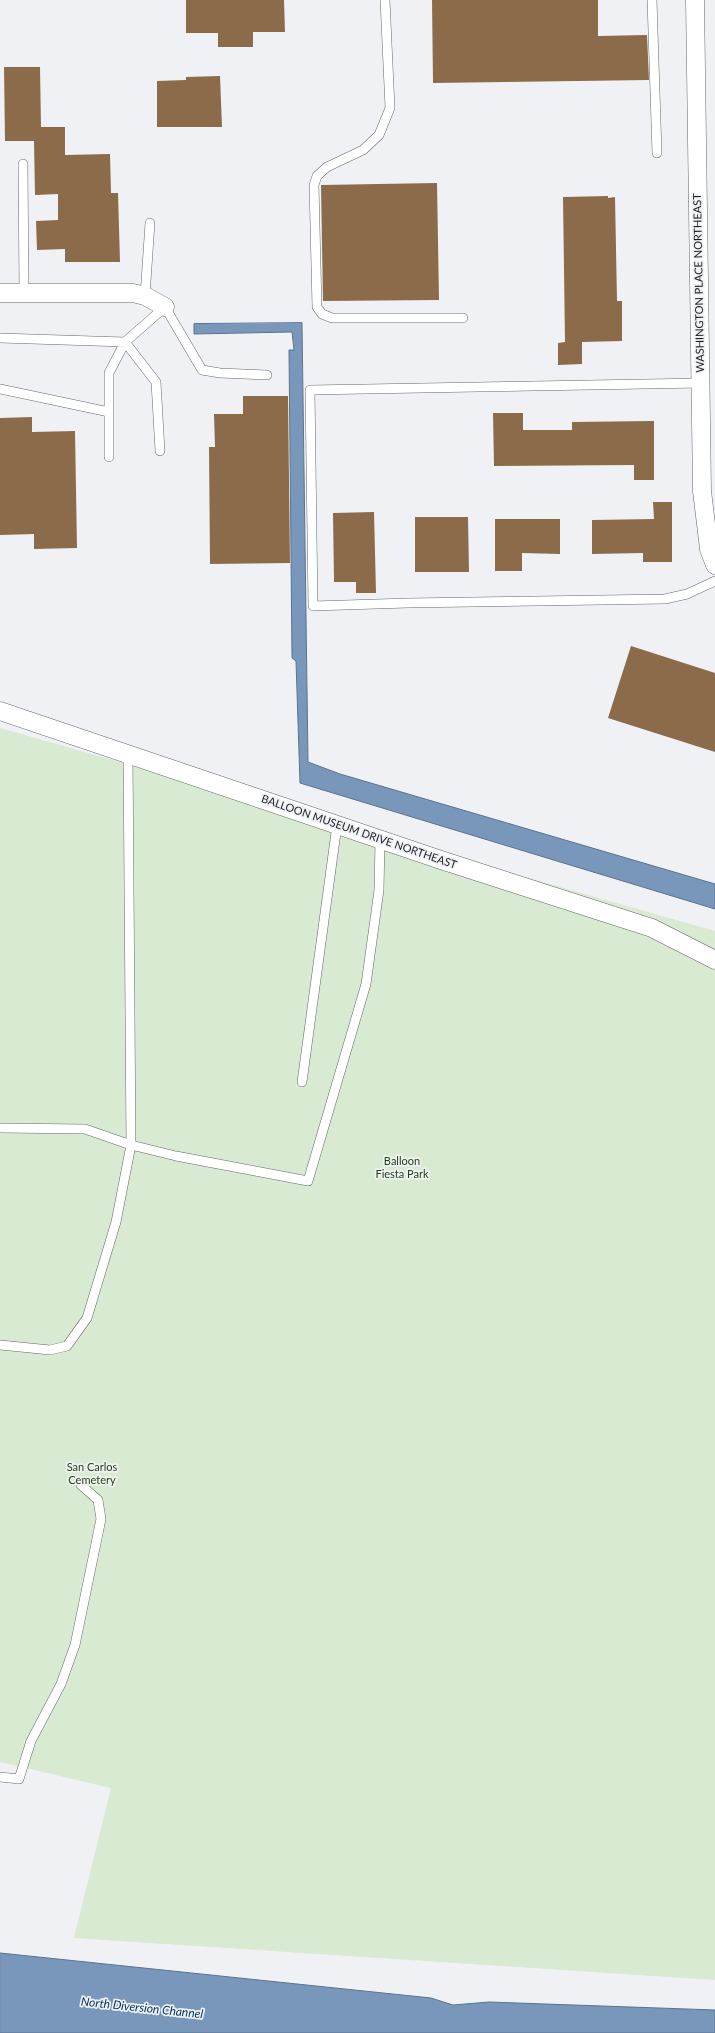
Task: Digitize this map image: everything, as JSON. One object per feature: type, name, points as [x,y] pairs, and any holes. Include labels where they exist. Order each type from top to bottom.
[{"type":"street","name":"WASHINGTON PLACE NORTHEAST","points":[[695,0],[702,490],[709,549],[715,565]]},
{"type":"street","points":[[0,293],[119,292],[145,296],[165,307]]},
{"type":"street","name":"BALLOON MUSEUM DRIVE NORTHEAST","points":[[0,711],[380,840],[652,928],[715,960]]},
{"type":"lane","points":[[385,0],[390,108],[379,135],[363,150],[327,167],[317,176],[314,185],[317,307],[322,314],[332,318],[463,318]]},
{"type":"lane","points":[[652,0],[657,153]]},
{"type":"lane","points":[[23,164],[24,293]]},
{"type":"lane","points":[[145,296],[150,223]]},
{"type":"lane","points":[[109,457],[109,373],[125,342],[165,307],[202,370],[220,373],[267,375]]},
{"type":"lane","points":[[0,338],[125,342]]},
{"type":"lane","points":[[125,342],[156,382],[160,451]]},
{"type":"lane","points":[[701,383],[310,390],[313,606],[408,602],[665,599],[687,594],[715,580]]},
{"type":"lane","points":[[0,389],[109,412]]},
{"type":"lane","points":[[0,1345],[50,1350],[67,1346],[87,1318],[116,1222],[131,1145],[128,755]]},
{"type":"lane","points":[[302,1082],[337,825]]},
{"type":"lane","points":[[0,1128],[85,1129],[131,1145],[176,1156],[308,1181],[366,984],[379,890],[380,840]]},
{"type":"lane","points":[[0,1777],[19,1779],[31,1741],[60,1684],[75,1645],[101,1519],[98,1500],[81,1485]]},
{"type":"green space","name":"Balloon Fiesta Park","points":[[0,728],[715,931],[715,1980],[74,1938],[111,1788],[0,1762]]},
{"type":"water","points":[[302,323],[308,762],[340,774],[715,884],[715,909],[300,783],[296,661],[292,658],[289,350],[294,350],[292,332],[194,334],[194,324]]},
{"type":"water","name":"North Diversion Channel","points":[[0,1953],[431,1998],[453,2005],[489,2002],[715,2010],[715,2033],[0,2033]]},
{"type":"building","points":[[186,0],[284,0],[285,32],[253,32],[253,47],[218,47],[218,33],[186,33]]},
{"type":"building","points":[[432,0],[598,0],[598,36],[647,35],[649,80],[433,83]]},
{"type":"building","points":[[4,67],[40,67],[41,127],[65,127],[65,155],[110,154],[111,193],[118,193],[120,262],[65,262],[65,249],[37,250],[36,221],[58,220],[58,194],[35,195],[34,141],[5,141]]},
{"type":"building","points":[[220,76],[222,127],[157,127],[157,81],[186,80],[186,77]]},
{"type":"building","points":[[437,183],[439,300],[323,301],[321,185]]},
{"type":"building","points":[[608,196],[608,198],[615,197],[617,301],[622,301],[622,341],[582,342],[582,364],[558,365],[558,343],[565,342],[563,197]]},
{"type":"building","points":[[243,396],[288,396],[290,563],[210,564],[209,447],[215,447],[214,414],[243,414]]},
{"type":"building","points":[[493,413],[523,413],[523,430],[572,430],[572,422],[654,421],[654,480],[634,480],[634,465],[494,466]]},
{"type":"building","points":[[32,417],[32,432],[75,431],[77,548],[34,549],[34,534],[0,535],[0,418]]},
{"type":"building","points":[[653,502],[672,502],[672,562],[643,562],[643,553],[592,554],[592,520],[654,519]]},
{"type":"building","points":[[374,512],[376,593],[356,593],[356,582],[334,582],[333,513]]},
{"type":"building","points":[[415,517],[468,517],[469,572],[415,572]]},
{"type":"building","points":[[495,519],[560,519],[560,554],[522,553],[522,571],[495,571]]},
{"type":"building","points":[[631,646],[715,673],[715,752],[608,718]]},
{"type":"park label","name":"San Carlos Cemetery","points":[[92,1473]]}]
